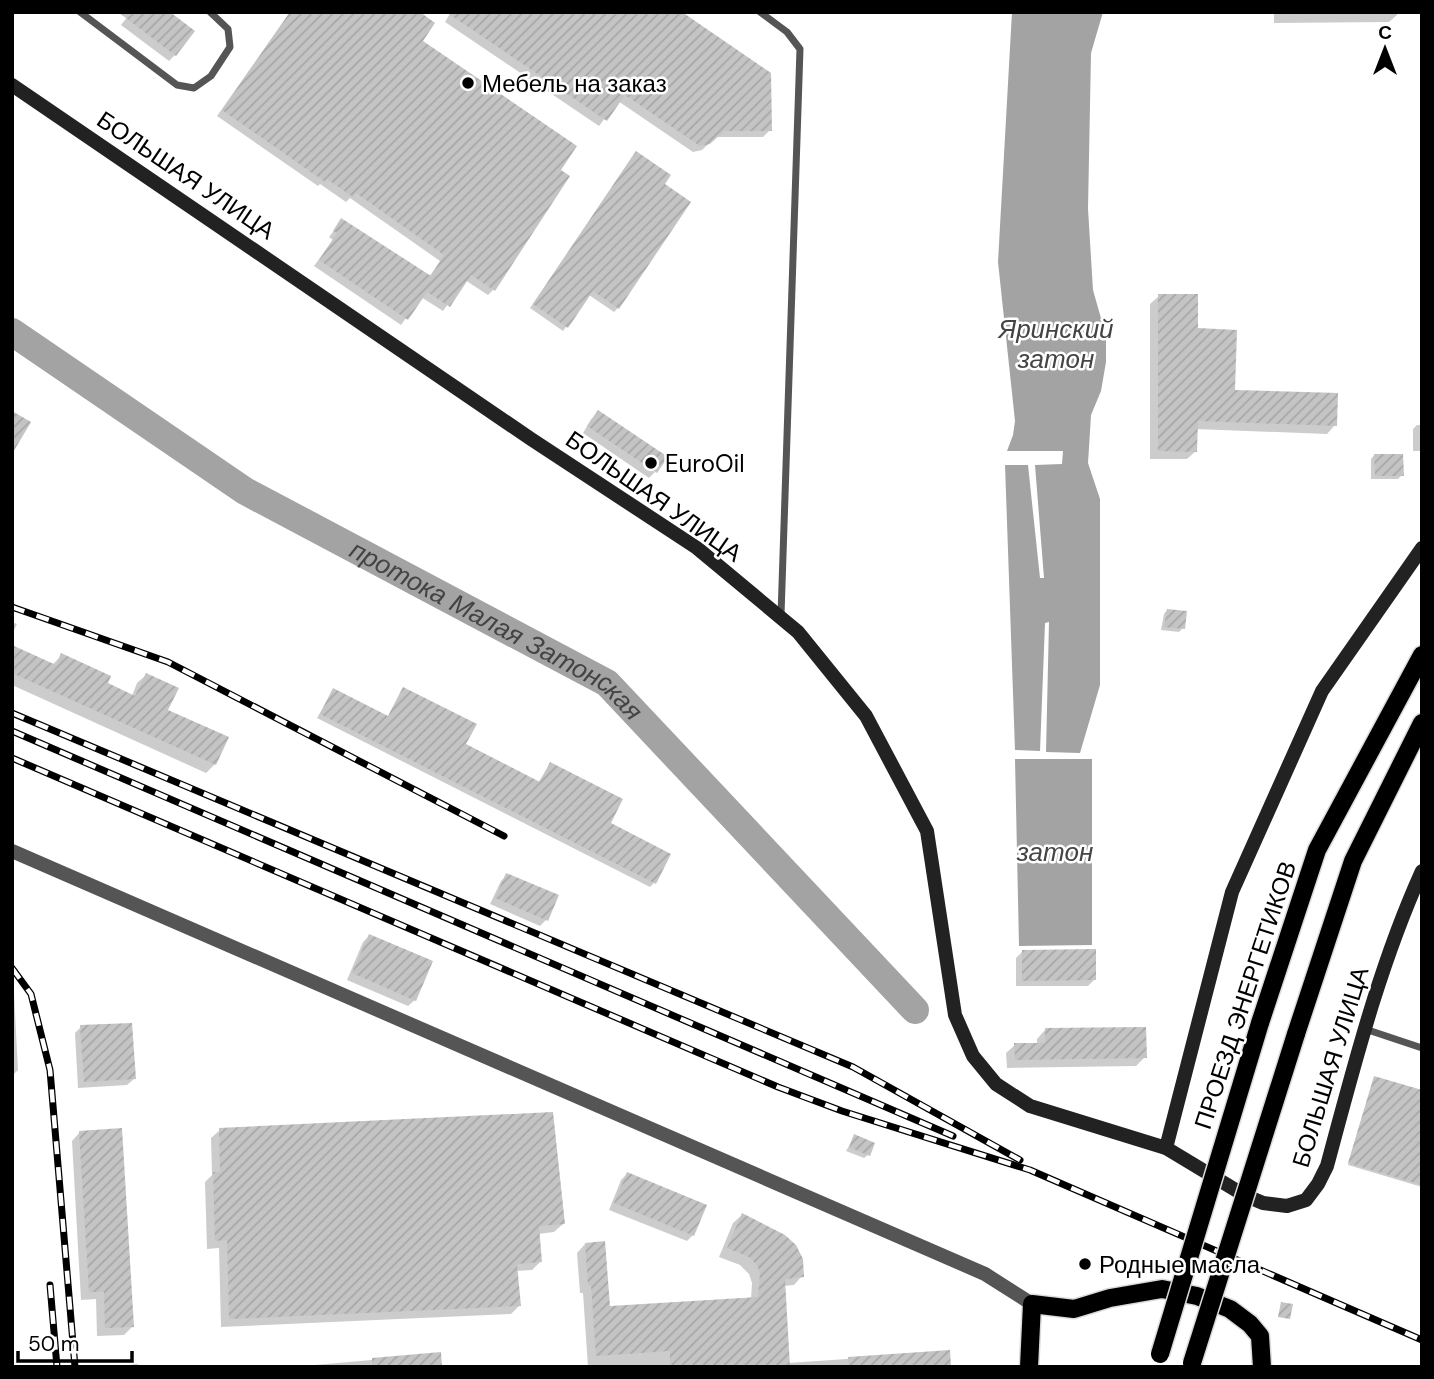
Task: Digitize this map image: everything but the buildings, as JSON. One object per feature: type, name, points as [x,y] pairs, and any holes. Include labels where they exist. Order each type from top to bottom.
[{"type":"main road","name":"БОЛЬШАЯ УЛИЦА","points":[[12,85],[531,439],[697,548],[798,632],[866,716],[927,831],[955,1015],[973,1056],[996,1084],[1030,1106],[1166,1148],[1244,1195],[1263,1203],[1287,1206],[1306,1200],[1327,1166],[1364,1029],[1401,917],[1422,871]]},
{"type":"main road","points":[[1166,1148],[1232,892],[1322,691],[1422,548]]},
{"type":"main road","name":"ПРОЕЗД ЭНЕРГЕТИКОВ","points":[[1158,1360],[1260,1023],[1317,850],[1422,655]]},
{"type":"main road","points":[[1192,1365],[1353,861],[1422,723]]},
{"type":"main road","points":[[1029,1367],[1032,1304],[1074,1309],[1110,1298],[1162,1289],[1197,1296],[1230,1309],[1250,1324],[1260,1336],[1262,1367]]},
{"type":"street","points":[[12,851],[985,1273],[1032,1304]]},
{"type":"lane","points":[[80,12],[177,85],[194,88],[211,76],[230,47],[228,30],[210,12]]},
{"type":"lane","points":[[760,12],[787,32],[800,49],[781,617]]},
{"type":"lane","points":[[1364,1029],[1422,1048]]},
{"type":"water","name":"Яринский затон","points":[[1012,12],[1103,12],[1091,53],[1088,209],[1093,290],[1106,336],[1106,362],[1101,391],[1091,415],[1088,463],[1100,499],[1100,685],[1080,753],[1046,752],[1049,622],[1045,623],[1040,751],[1015,750],[1005,465],[1028,465],[1040,578],[1044,578],[1035,465],[1062,464],[1063,451],[1007,451],[1015,421],[998,262]]},
{"type":"water","name":"затон","points":[[1015,759],[1092,759],[1092,945],[1019,946]]},
{"type":"waterway","name":"протока Малая Затонская","points":[[12,332],[245,491],[607,683],[915,1010]]},
{"type":"railway","points":[[12,607],[168,662],[504,836]]},
{"type":"railway","points":[[12,713],[853,1067],[1020,1160]]},
{"type":"railway","points":[[12,731],[953,1136]]},
{"type":"railway","points":[[12,758],[778,1087],[842,1111],[1030,1170],[1422,1340]]},
{"type":"railway","points":[[12,968],[31,994],[50,1070],[75,1367]]},
{"type":"railway","points":[[50,1285],[57,1367]]},
{"type":"place","name":"Мебель на заказ","points":[[468,83]]},
{"type":"place","name":"EuroOil","points":[[651,463]]},
{"type":"place","name":"Родные масла","points":[[1085,1264]]}]
